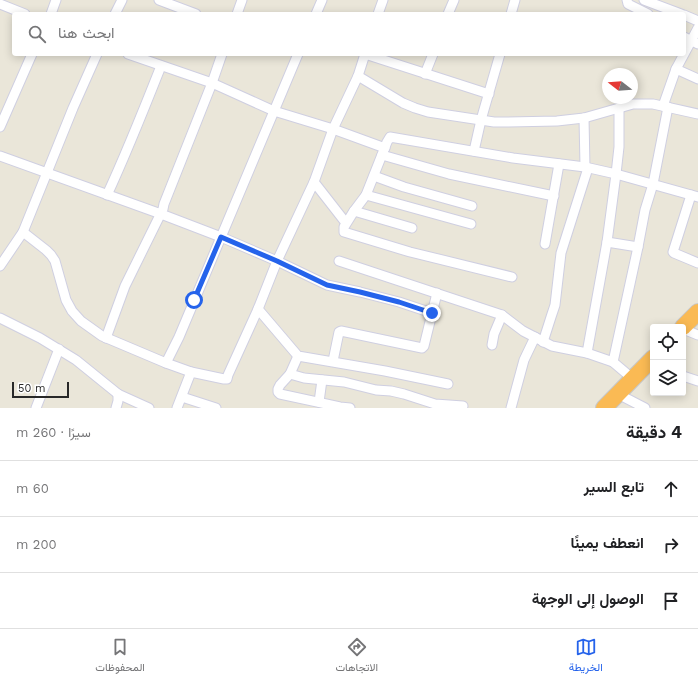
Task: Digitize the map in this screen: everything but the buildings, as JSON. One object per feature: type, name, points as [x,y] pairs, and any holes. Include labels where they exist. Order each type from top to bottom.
[{"type":"highway","points":[[686,325],[698,312]]},
{"type":"highway","points":[[604,408],[650,364]]},
{"type":"street","points":[[52,12],[56,0]]},
{"type":"street","points":[[116,12],[122,0]]},
{"type":"street","points":[[158,0],[191,12]]},
{"type":"street","points":[[238,12],[242,0]]},
{"type":"street","points":[[317,12],[322,0]]},
{"type":"street","points":[[379,12],[383,0]]},
{"type":"street","points":[[449,12],[454,0]]},
{"type":"street","points":[[512,12],[515,0]]},
{"type":"street","points":[[627,0],[628,4],[644,12]]},
{"type":"street","points":[[644,0],[676,12]]},
{"type":"street","points":[[0,4],[20,12]]},
{"type":"street","points":[[686,16],[698,20]]},
{"type":"street","points":[[686,50],[698,28]]},
{"type":"street","points":[[0,127],[31,56]]},
{"type":"street","points":[[0,266],[23,232],[73,108],[96,56]]},
{"type":"street","points":[[134,56],[212,83],[274,111],[333,129],[383,152],[450,174],[554,196]]},
{"type":"street","points":[[106,338],[125,286],[161,214],[221,56]]},
{"type":"street","points":[[166,363],[179,336],[297,56]]},
{"type":"street","points":[[23,232],[46,250],[55,261],[66,300],[72,311],[81,321],[106,338],[166,363],[191,372],[227,379],[258,309],[277,261],[314,182],[333,129],[358,76],[364,56]]},
{"type":"street","points":[[371,56],[489,94]]},
{"type":"street","points":[[425,74],[432,56]]},
{"type":"street","points":[[474,151],[499,56]]},
{"type":"street","points":[[613,362],[645,210],[653,184],[665,107],[676,69],[683,56]]},
{"type":"street","points":[[107,195],[145,109],[161,66]]},
{"type":"street","points":[[676,69],[698,79]]},
{"type":"street","points":[[358,76],[415,108],[428,112],[482,120],[506,122],[557,121],[584,118],[634,104],[653,104],[698,114]]},
{"type":"street","points":[[587,353],[607,242],[616,174],[619,108]]},
{"type":"street","points":[[511,408],[524,360],[539,340],[555,305],[561,253],[586,168],[584,118]]},
{"type":"street","points":[[512,277],[410,252],[344,232],[346,223],[366,195],[390,137],[513,158],[586,168],[616,174],[694,196],[673,252],[698,263]]},
{"type":"street","points":[[0,156],[221,237],[277,261],[327,285],[399,302],[432,313]]},
{"type":"street","points":[[546,244],[559,164]]},
{"type":"street","points":[[374,176],[404,187],[472,206]]},
{"type":"street","points":[[314,182],[346,223]]},
{"type":"street","points":[[366,195],[471,224]]},
{"type":"street","points":[[354,210],[412,228]]},
{"type":"street","points":[[607,242],[638,247]]},
{"type":"street","points":[[339,261],[502,315],[523,331],[539,340],[559,348],[587,353],[613,362],[633,379]]},
{"type":"street","points":[[333,362],[339,332],[341,331],[422,348],[424,346],[438,293]]},
{"type":"street","points":[[258,309],[298,356],[448,384]]},
{"type":"street","points":[[492,345],[494,334],[502,315]]},
{"type":"street","points":[[0,318],[59,349],[76,360],[118,394],[148,408]]},
{"type":"street","points":[[686,329],[698,335]]},
{"type":"street","points":[[36,408],[59,349]]},
{"type":"street","points":[[298,356],[290,374],[280,385],[278,392],[280,394],[350,408]]},
{"type":"street","points":[[177,408],[191,372]]},
{"type":"street","points":[[290,374],[304,378],[344,382],[376,390],[390,391],[435,404],[463,406]]},
{"type":"street","points":[[686,377],[698,382]]},
{"type":"street","points":[[319,402],[322,380]]},
{"type":"street","points":[[116,408],[118,394]]},
{"type":"street","points":[[618,394],[645,408]]},
{"type":"street","points":[[182,397],[216,408]]},
{"type":"route","points":[[194,300],[221,237],[277,261],[327,285],[399,302],[432,313]]}]
